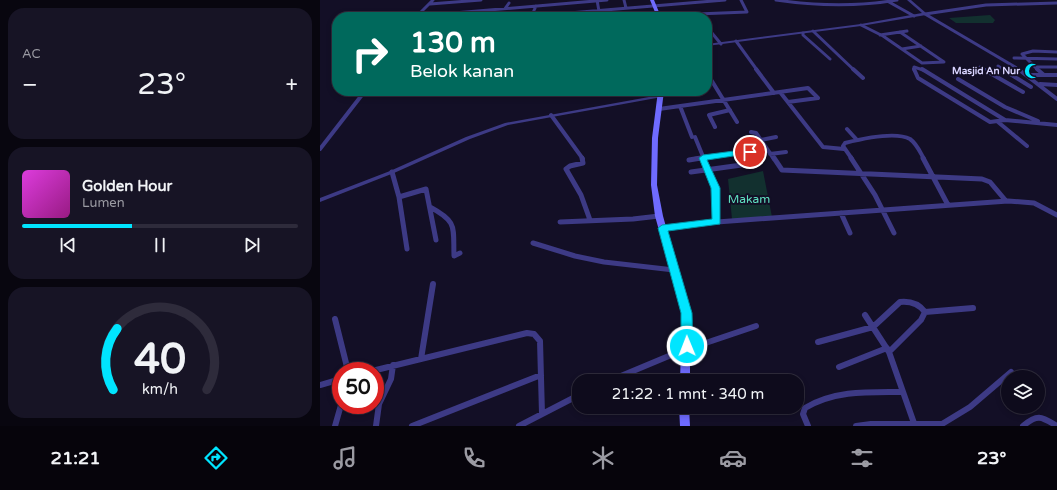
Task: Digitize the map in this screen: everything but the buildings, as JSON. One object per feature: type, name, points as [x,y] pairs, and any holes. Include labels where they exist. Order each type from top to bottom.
[{"type":"main road","points":[[652,0],[657,12]]},
{"type":"main road","points":[[661,96],[655,138],[654,176],[659,216],[686,313],[686,374]]},
{"type":"main road","points":[[684,414],[685,426]]},
{"type":"street","points":[[421,12],[433,0]]},
{"type":"street","points":[[430,4],[481,0]]},
{"type":"street","points":[[473,1],[470,12],[607,0]]},
{"type":"street","points":[[624,0],[626,8]]},
{"type":"street","points":[[578,12],[725,0]]},
{"type":"street","points":[[712,13],[747,12],[741,0]]},
{"type":"street","points":[[776,0],[810,5],[866,4],[897,0]]},
{"type":"street","points":[[807,0],[810,5]]},
{"type":"street","points":[[844,0],[848,5]]},
{"type":"street","points":[[863,0],[866,4]]},
{"type":"street","points":[[909,0],[925,14],[1028,75],[1057,100]]},
{"type":"street","points":[[503,12],[507,8],[509,1]]},
{"type":"street","points":[[597,1],[598,10]]},
{"type":"street","points":[[698,1],[701,5]]},
{"type":"street","points":[[889,2],[914,16]]},
{"type":"street","points":[[712,45],[861,25],[986,5],[1057,2]]},
{"type":"street","points":[[533,12],[536,6]]},
{"type":"street","points":[[861,25],[880,35],[924,63],[944,62],[900,32]]},
{"type":"street","points":[[813,31],[862,78]]},
{"type":"street","points":[[880,35],[907,31]]},
{"type":"street","points":[[712,33],[721,44]]},
{"type":"street","points":[[803,33],[803,35],[830,60]]},
{"type":"street","points":[[736,41],[774,93]]},
{"type":"street","points":[[902,49],[921,46]]},
{"type":"street","points":[[1044,75],[1022,54],[1028,52],[1057,52]]},
{"type":"street","points":[[1014,58],[1057,59]]},
{"type":"street","points":[[998,66],[1030,86],[1014,87]]},
{"type":"street","points":[[1005,120],[919,67],[914,67],[914,72],[918,78],[988,121],[998,122],[1005,120],[1057,125]]},
{"type":"street","points":[[980,67],[1023,92]]},
{"type":"street","points":[[1035,67],[1057,67]]},
{"type":"street","points":[[988,72],[1004,69]]},
{"type":"street","points":[[1015,77],[1028,75],[1057,75]]},
{"type":"street","points":[[958,79],[1005,107],[1043,123]]},
{"type":"street","points":[[712,81],[737,122]]},
{"type":"street","points":[[1040,84],[1057,85]]},
{"type":"street","points":[[659,109],[809,88],[818,98],[788,102]]},
{"type":"street","points":[[780,92],[823,147],[831,149],[844,149]]},
{"type":"street","points":[[951,99],[965,95]]},
{"type":"street","points":[[320,149],[361,96]]},
{"type":"street","points":[[320,200],[392,172],[422,157],[491,129],[507,124],[646,96]]},
{"type":"street","points":[[680,106],[717,193],[717,222]]},
{"type":"street","points":[[715,127],[709,115],[730,110]]},
{"type":"street","points":[[551,115],[584,162],[566,169],[581,195],[590,220]]},
{"type":"street","points":[[998,122],[1027,146]]},
{"type":"street","points":[[848,129],[857,140]]},
{"type":"street","points":[[751,132],[756,132],[779,168],[782,170],[861,175],[982,179],[990,182],[1006,201]]},
{"type":"street","points":[[894,233],[883,211],[844,149],[843,146],[845,143],[857,140],[900,136],[909,139],[917,146],[948,205]]},
{"type":"street","points":[[761,140],[776,137]]},
{"type":"street","points":[[689,160],[748,151],[752,153],[757,161],[756,163],[691,172]]},
{"type":"street","points":[[770,154],[786,152]]},
{"type":"street","points":[[392,172],[399,197],[407,249]]},
{"type":"street","points":[[399,197],[426,186],[436,240]]},
{"type":"street","points":[[662,228],[717,222],[1006,201],[1028,201],[1040,204],[1057,214]]},
{"type":"street","points":[[430,207],[452,221],[454,226],[454,256],[460,253]]},
{"type":"street","points":[[841,213],[850,234]]},
{"type":"street","points":[[560,222],[633,219],[659,216]]},
{"type":"street","points":[[533,243],[575,256],[604,262],[674,270]]},
{"type":"street","points":[[421,360],[433,284]]},
{"type":"street","points":[[818,342],[874,327],[900,302],[905,301],[918,305],[925,312],[973,308]]},
{"type":"street","points":[[839,367],[888,350],[916,325],[925,312]]},
{"type":"street","points":[[865,315],[888,350],[915,425]]},
{"type":"street","points":[[335,319],[346,362]]},
{"type":"street","points":[[626,374],[676,353],[686,351],[756,326]]},
{"type":"street","points":[[384,368],[421,360],[527,333],[534,334],[540,342],[542,414]]},
{"type":"street","points":[[376,426],[379,404],[391,380],[394,365]]},
{"type":"street","points":[[412,426],[541,375]]},
{"type":"street","points":[[856,426],[871,424],[942,424],[953,419],[979,401],[1001,381]]},
{"type":"street","points":[[320,385],[332,382]]},
{"type":"street","points":[[808,426],[803,414],[806,406],[824,399],[841,394],[865,392],[903,392]]},
{"type":"street","points":[[519,426],[572,399]]},
{"type":"street","points":[[335,426],[338,414]]},
{"type":"street","points":[[1022,426],[1032,417],[1036,416],[1057,426]]},
{"type":"green space","points":[[990,15],[995,20],[993,23],[956,23],[949,18]]},
{"type":"green space","name":"Makam","points":[[763,171],[772,217],[732,219],[728,179]]},
{"type":"place","name":"Masjid An Nur","points":[[1032,71]]},
{"type":"route","points":[[687,346],[686,313],[684,302],[662,228],[717,222],[716,188],[703,158],[746,151],[750,152]]}]
